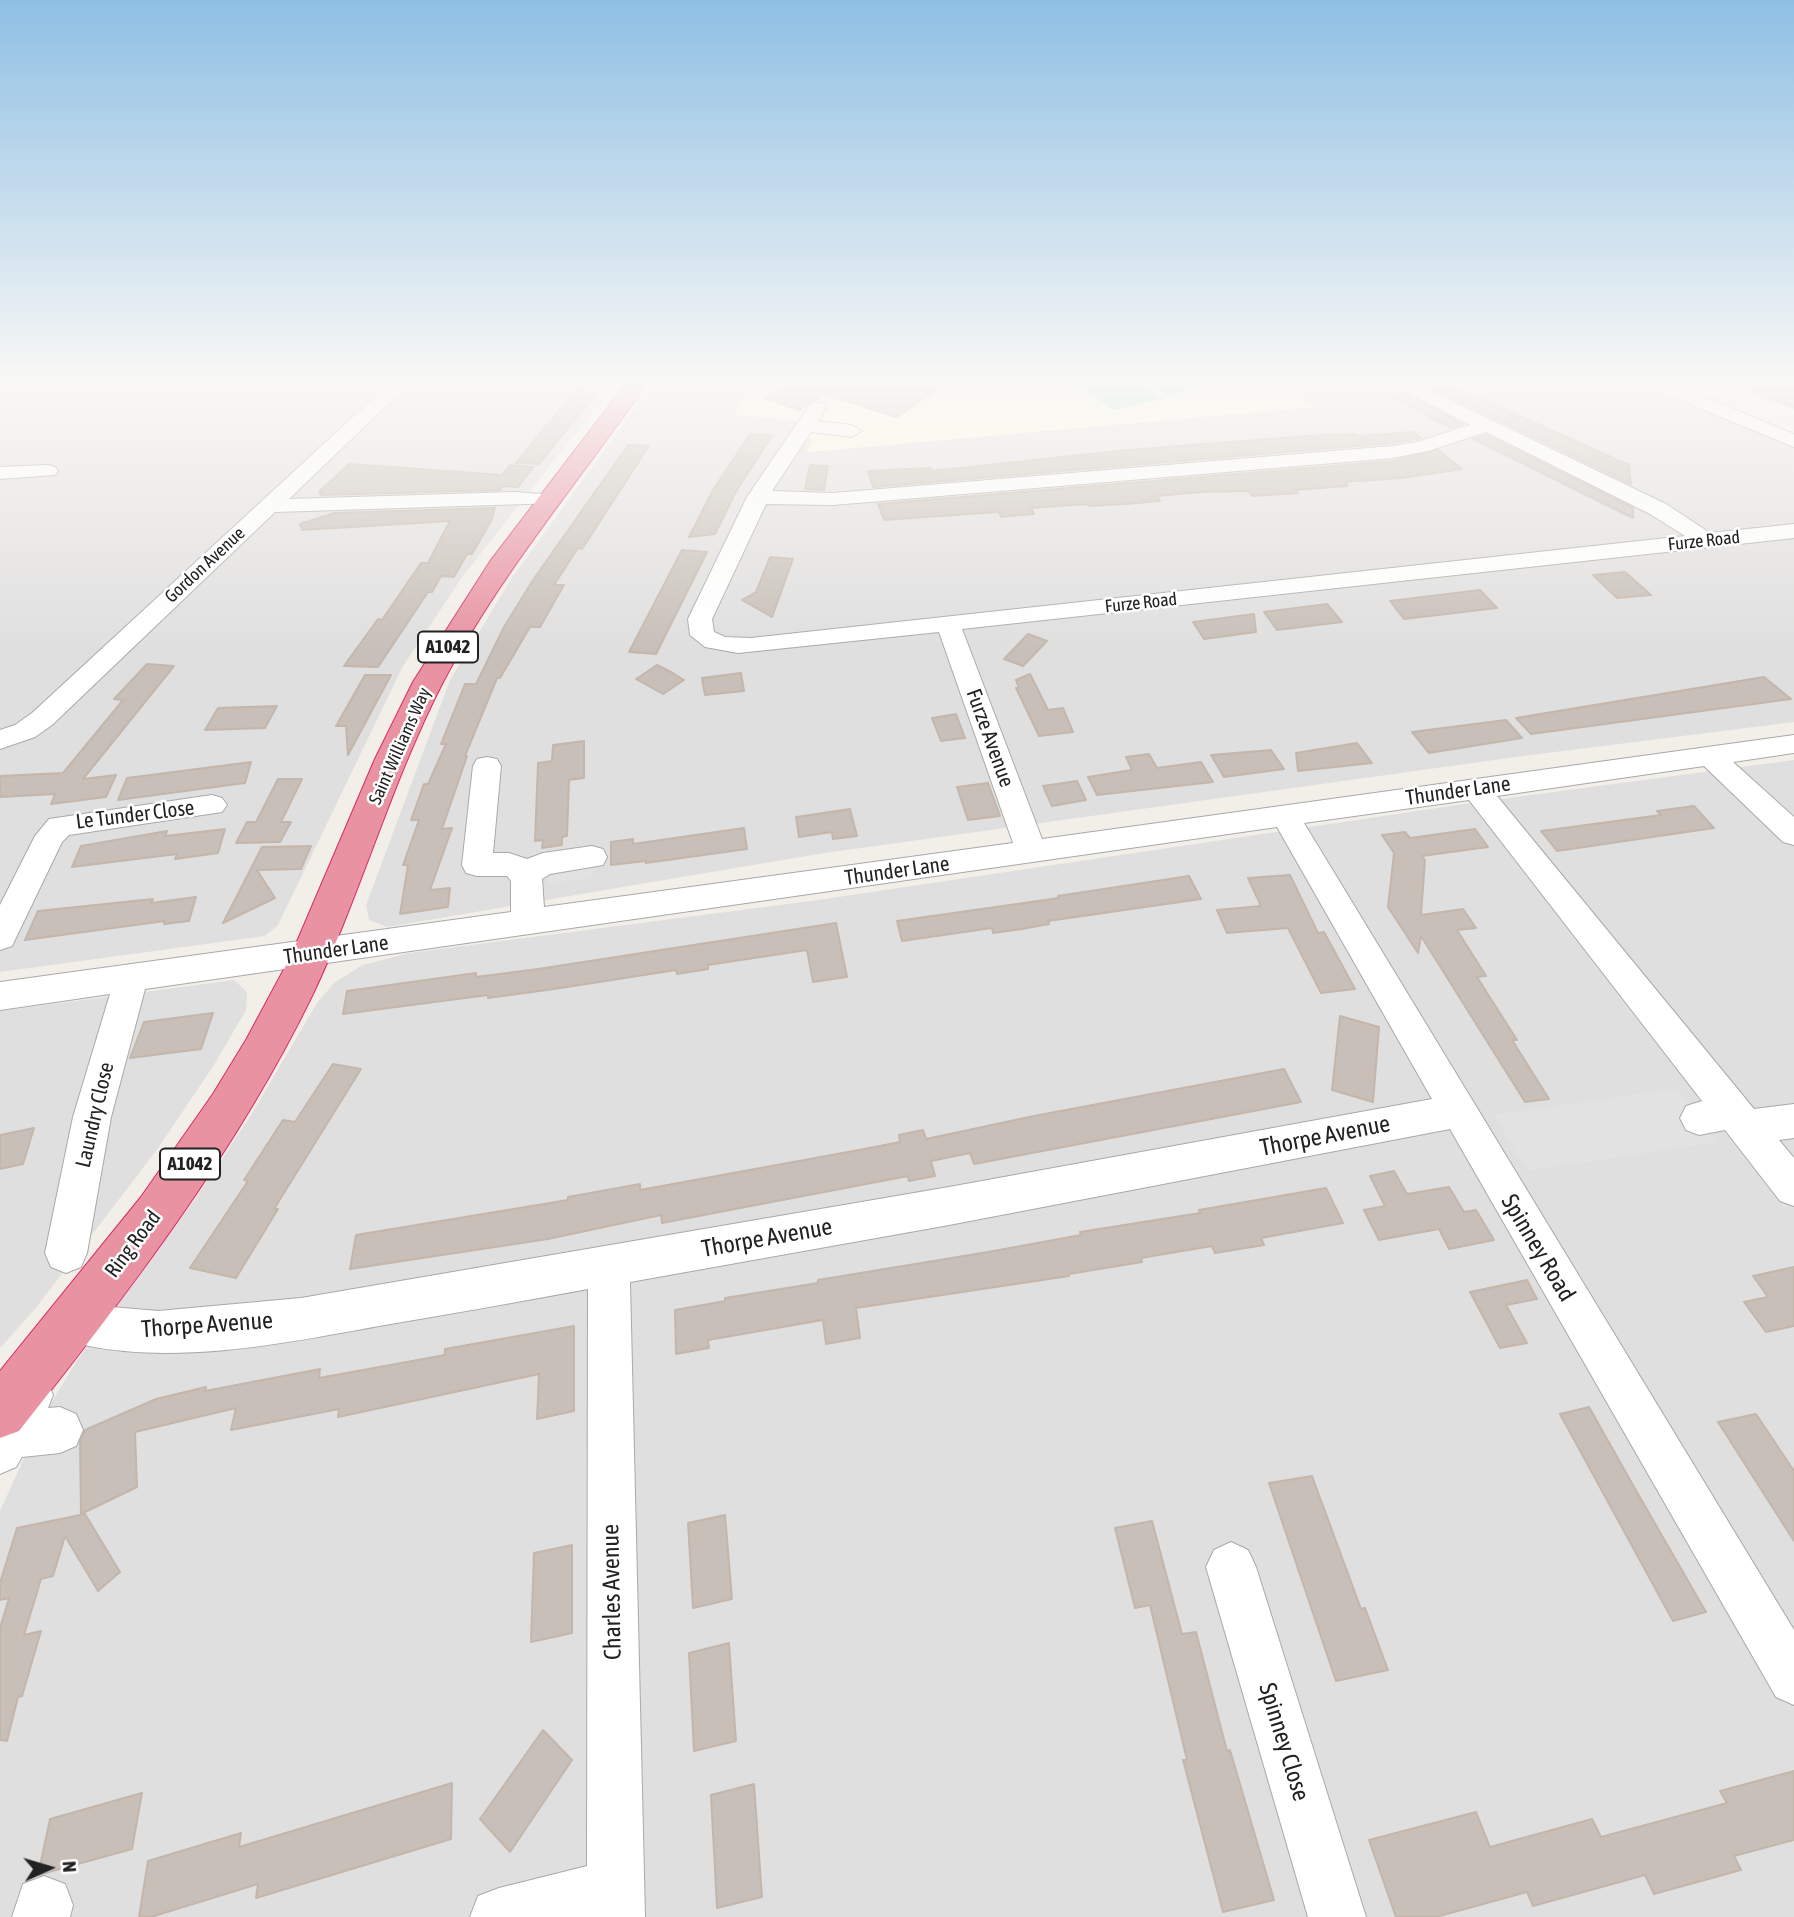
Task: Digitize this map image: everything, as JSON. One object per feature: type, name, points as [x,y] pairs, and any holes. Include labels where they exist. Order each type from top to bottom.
[{"type":"highway","name":"Saint Williams Way","points":[[310,954],[427,684],[465,618],[572,470]]},
{"type":"highway","name":"Ring Road","points":[[3,1433],[74,1321],[151,1223],[230,1105],[291,996],[310,954]]},
{"type":"street","name":"Gordon Avenue","points":[[1,740],[25,731],[42,719],[305,470]]},
{"type":"street","name":"Furze Road","points":[[775,470],[758,497],[700,619],[702,635],[709,640],[722,644],[751,645],[1794,531]]},
{"type":"street","points":[[758,497],[833,499],[1173,470]]},
{"type":"street","points":[[1578,470],[1658,509],[1707,541]]},
{"type":"street","points":[[0,473],[48,471]]},
{"type":"street","points":[[0,491],[9,487],[23,472]]},
{"type":"street","points":[[269,506],[550,499]]},
{"type":"street","name":"Furze Avenue","points":[[948,624],[1032,852]]},
{"type":"street","name":"Thunder Lane","points":[[0,996],[1794,744]]},
{"type":"street","points":[[1710,756],[1794,834]]},
{"type":"street","points":[[487,766],[477,865],[501,863],[515,866],[526,873],[529,882],[527,922]]},
{"type":"street","points":[[1476,789],[1727,1119],[1794,1188]]},
{"type":"street","name":"Le Tunder Close","points":[[0,937],[50,836],[60,826],[212,805]]},
{"type":"street","name":"Spinney Road","points":[[1284,816],[1457,1111],[1498,1151],[1794,1679]]},
{"type":"street","points":[[526,873],[542,864],[592,857]]},
{"type":"street","name":"Laundry Close","points":[[66,1253],[92,1116],[131,979]]},
{"type":"street","name":"Thorpe Avenue","points":[[74,1321],[112,1329],[158,1333],[289,1320],[610,1266],[1457,1111]]},
{"type":"street","points":[[1727,1119],[1794,1121]]},
{"type":"street","name":"Charles Avenue","points":[[610,1266],[615,1903]]},
{"type":"street","points":[[3,1433],[61,1430]]},
{"type":"street","name":"Spinney Close","points":[[1231,1567],[1337,1917]]},
{"type":"street","points":[[499,1917],[615,1903]]},
{"type":"shaded area","points":[[0,470],[546,470],[463,576],[403,666],[278,925],[265,936],[0,972]]},
{"type":"shaded area","points":[[590,470],[1794,470],[1794,722],[1523,756],[818,854],[387,927],[369,920],[366,905],[450,680],[513,576]]},
{"type":"shaded area","points":[[1794,760],[1794,1917],[0,1917],[0,1511],[44,1414],[78,1359],[198,1195],[251,1115],[317,1003],[335,982],[363,965],[409,953],[811,901],[1471,803]]},
{"type":"shaded area","points":[[593,845],[593,877],[549,884],[543,864],[532,853]]},
{"type":"shaded area","points":[[234,980],[247,992],[246,1010],[214,1065],[156,1151],[35,1309],[0,1348],[0,1011]]},
{"type":"shaded area","points":[[1677,1088],[1717,1142],[1527,1171],[1493,1115]]},
{"type":"building","points":[[342,470],[439,470],[502,475],[506,470],[530,470],[518,487],[502,486],[500,490],[320,495],[323,493],[319,492]]},
{"type":"building","points":[[610,470],[633,470],[582,549],[578,548],[554,585],[564,585],[540,627],[530,627],[500,678],[497,678],[465,756],[442,829],[452,828],[430,890],[450,888],[448,907],[400,914],[408,865],[403,865],[419,820],[411,820],[424,784],[428,784],[446,744],[441,744],[465,684],[476,684],[504,627],[533,580]]},
{"type":"building","points":[[726,470],[750,470],[715,534],[689,537]]},
{"type":"building","points":[[809,470],[827,470],[824,490],[805,489]]},
{"type":"building","points":[[1068,470],[873,487],[868,471]]},
{"type":"building","points":[[1280,470],[1452,470],[1402,478],[1345,482],[1348,486],[1295,490],[1298,493],[1252,496],[1248,491],[1202,492],[1157,496],[1160,501],[1031,508],[1034,514],[1001,517],[999,512],[884,520],[878,504]]},
{"type":"building","points":[[1537,470],[1557,470],[1633,508],[1633,518]]},
{"type":"building","points":[[1603,470],[1630,470],[1631,484]]},
{"type":"building","points":[[495,508],[491,521],[472,554],[467,554],[454,577],[441,576],[378,667],[344,666],[378,619],[382,620],[421,563],[428,563],[450,521],[302,530],[300,524],[334,513]]},
{"type":"building","points":[[682,550],[707,552],[656,654],[629,652]]},
{"type":"building","points":[[770,557],[793,559],[772,617],[742,600],[756,592]]},
{"type":"building","points":[[1625,572],[1651,595],[1617,598],[1593,575]]},
{"type":"building","points":[[1480,590],[1497,608],[1404,619],[1390,601]]},
{"type":"building","points":[[1327,604],[1342,622],[1277,630],[1264,612]]},
{"type":"building","points":[[1254,614],[1256,632],[1204,639],[1193,622]]},
{"type":"building","points":[[1028,634],[1047,641],[1023,666],[1004,659]]},
{"type":"building","points":[[147,664],[174,666],[83,779],[116,775],[106,797],[51,804],[55,794],[0,797],[0,776],[63,773],[123,700],[114,699]]},
{"type":"building","points":[[657,665],[684,680],[663,694],[636,679]]},
{"type":"building","points":[[741,673],[744,691],[705,695],[702,678]]},
{"type":"building","points":[[1030,674],[1048,710],[1063,708],[1073,732],[1039,736],[1016,688],[1019,688],[1016,680]]},
{"type":"building","points":[[365,675],[391,675],[348,755],[346,726],[336,726]]},
{"type":"building","points":[[1764,677],[1791,699],[1531,734],[1516,718]]},
{"type":"building","points":[[277,706],[265,728],[205,730],[218,708]]},
{"type":"building","points":[[956,714],[965,738],[941,741],[932,718]]},
{"type":"building","points":[[1506,720],[1522,738],[1429,753],[1412,732]]},
{"type":"building","points":[[584,741],[584,778],[569,780],[567,836],[562,837],[562,845],[542,848],[543,840],[535,841],[538,763],[552,761],[553,745]]},
{"type":"building","points":[[1357,743],[1372,763],[1298,771],[1296,753]]},
{"type":"building","points":[[1271,750],[1284,769],[1224,777],[1211,755]]},
{"type":"building","points":[[1149,754],[1157,768],[1201,762],[1213,782],[1097,795],[1088,777],[1132,770],[1126,757]]},
{"type":"building","points":[[251,762],[245,783],[118,800],[127,778]]},
{"type":"building","points":[[278,779],[302,779],[281,822],[291,822],[280,842],[236,843],[247,822],[256,822]]},
{"type":"building","points":[[1077,781],[1086,800],[1052,806],[1043,786]]},
{"type":"building","points":[[988,783],[1000,816],[968,820],[957,787]]},
{"type":"building","points":[[1694,806],[1714,828],[1557,851],[1541,831],[1661,815],[1657,811]]},
{"type":"building","points":[[850,809],[857,836],[833,839],[832,832],[799,837],[796,817]]},
{"type":"building","points":[[744,828],[747,849],[646,863],[611,865],[611,842],[633,839],[633,844]]},
{"type":"building","points":[[225,829],[218,853],[175,859],[177,854],[72,867],[81,846],[167,831],[165,836]]},
{"type":"building","points":[[1475,829],[1488,847],[1422,856],[1425,860],[1421,915],[1463,909],[1476,928],[1457,930],[1486,976],[1477,977],[1517,1040],[1512,1040],[1549,1099],[1525,1102],[1421,936],[1418,953],[1388,907],[1394,853],[1382,835],[1405,832],[1410,838]]},
{"type":"building","points":[[311,846],[301,869],[257,870],[275,898],[223,923],[262,847]]},
{"type":"building","points":[[1290,875],[1318,933],[1324,932],[1355,989],[1321,993],[1288,928],[1227,933],[1217,910],[1261,906],[1248,878]]},
{"type":"building","points":[[1189,876],[1201,899],[1048,921],[1049,924],[1022,929],[993,933],[992,928],[902,941],[897,921],[1059,898],[1058,896]]},
{"type":"building","points":[[196,897],[189,921],[164,924],[165,921],[25,940],[38,911]]},
{"type":"building","points":[[836,923],[847,977],[813,982],[807,950],[708,965],[708,969],[677,974],[676,970],[488,998],[488,995],[343,1014],[347,991],[476,973],[476,977],[538,969]]},
{"type":"building","points":[[213,1013],[201,1049],[130,1058],[144,1022]]},
{"type":"building","points":[[1340,1016],[1379,1027],[1373,1102],[1332,1090]]},
{"type":"building","points":[[333,1064],[361,1069],[274,1209],[278,1209],[236,1278],[190,1268],[248,1181],[244,1180],[283,1120],[295,1122]]},
{"type":"building","points":[[1284,1069],[1301,1102],[974,1164],[970,1153],[931,1161],[935,1176],[909,1181],[908,1176],[662,1223],[661,1215],[548,1239],[350,1269],[356,1235],[568,1200],[568,1197],[640,1184],[640,1190],[859,1150],[900,1142],[899,1135],[923,1130],[926,1139]]},
{"type":"building","points":[[34,1128],[23,1164],[0,1169],[0,1135]]},
{"type":"building","points":[[1394,1171],[1407,1194],[1449,1187],[1464,1212],[1476,1210],[1494,1240],[1449,1249],[1439,1229],[1379,1240],[1364,1210],[1385,1206],[1370,1176]]},
{"type":"building","points":[[1326,1188],[1343,1223],[1261,1238],[1264,1245],[1215,1253],[1212,1246],[1141,1258],[1142,1262],[1069,1276],[856,1308],[860,1338],[826,1344],[823,1320],[708,1340],[709,1348],[676,1354],[675,1310],[725,1301],[725,1298],[818,1283],[818,1280],[988,1252],[1081,1235],[1080,1232],[1200,1213],[1199,1210]]},
{"type":"building","points":[[1794,1267],[1794,1326],[1766,1332],[1744,1302],[1768,1297],[1753,1276]]},
{"type":"building","points":[[1527,1280],[1537,1299],[1506,1305],[1527,1343],[1500,1348],[1470,1292]]},
{"type":"building","points":[[574,1326],[574,1411],[537,1419],[539,1374],[338,1417],[339,1409],[231,1430],[236,1408],[135,1432],[137,1487],[81,1514],[80,1442],[85,1430],[156,1399],[206,1387],[205,1391],[320,1369],[319,1378],[445,1355],[445,1349]]},
{"type":"building","points":[[1589,1407],[1706,1612],[1673,1621],[1560,1414]]},
{"type":"building","points":[[1756,1414],[1794,1471],[1794,1541],[1718,1422]]},
{"type":"building","points":[[1312,1476],[1361,1609],[1365,1608],[1388,1670],[1336,1681],[1269,1483]]},
{"type":"building","points":[[85,1514],[120,1572],[98,1591],[65,1536],[53,1576],[41,1579],[24,1635],[41,1631],[22,1696],[18,1697],[7,1741],[0,1740],[0,1628],[9,1598],[0,1600],[0,1583],[17,1528]]},
{"type":"building","points":[[725,1515],[732,1599],[693,1608],[688,1523]]},
{"type":"building","points":[[1152,1521],[1182,1634],[1196,1632],[1227,1751],[1230,1750],[1274,1900],[1223,1912],[1183,1760],[1187,1760],[1150,1605],[1135,1608],[1115,1528]]},
{"type":"building","points":[[572,1545],[572,1633],[531,1642],[534,1553]]},
{"type":"building","points":[[729,1643],[736,1741],[694,1751],[689,1653]]},
{"type":"building","points":[[543,1730],[572,1760],[510,1852],[480,1819]]},
{"type":"building","points":[[1794,1771],[1794,1840],[1734,1856],[1741,1870],[1654,1894],[1645,1875],[1533,1906],[1527,1892],[1436,1917],[1396,1917],[1369,1840],[1476,1812],[1490,1847],[1592,1819],[1601,1837],[1727,1803],[1720,1791]]},
{"type":"building","points":[[452,1783],[451,1839],[256,1898],[258,1884],[151,1917],[139,1917],[148,1861],[241,1833],[239,1847]]},
{"type":"building","points":[[754,1784],[762,1897],[717,1908],[711,1795]]},
{"type":"building","points":[[142,1793],[132,1849],[38,1875],[50,1819]]}]
